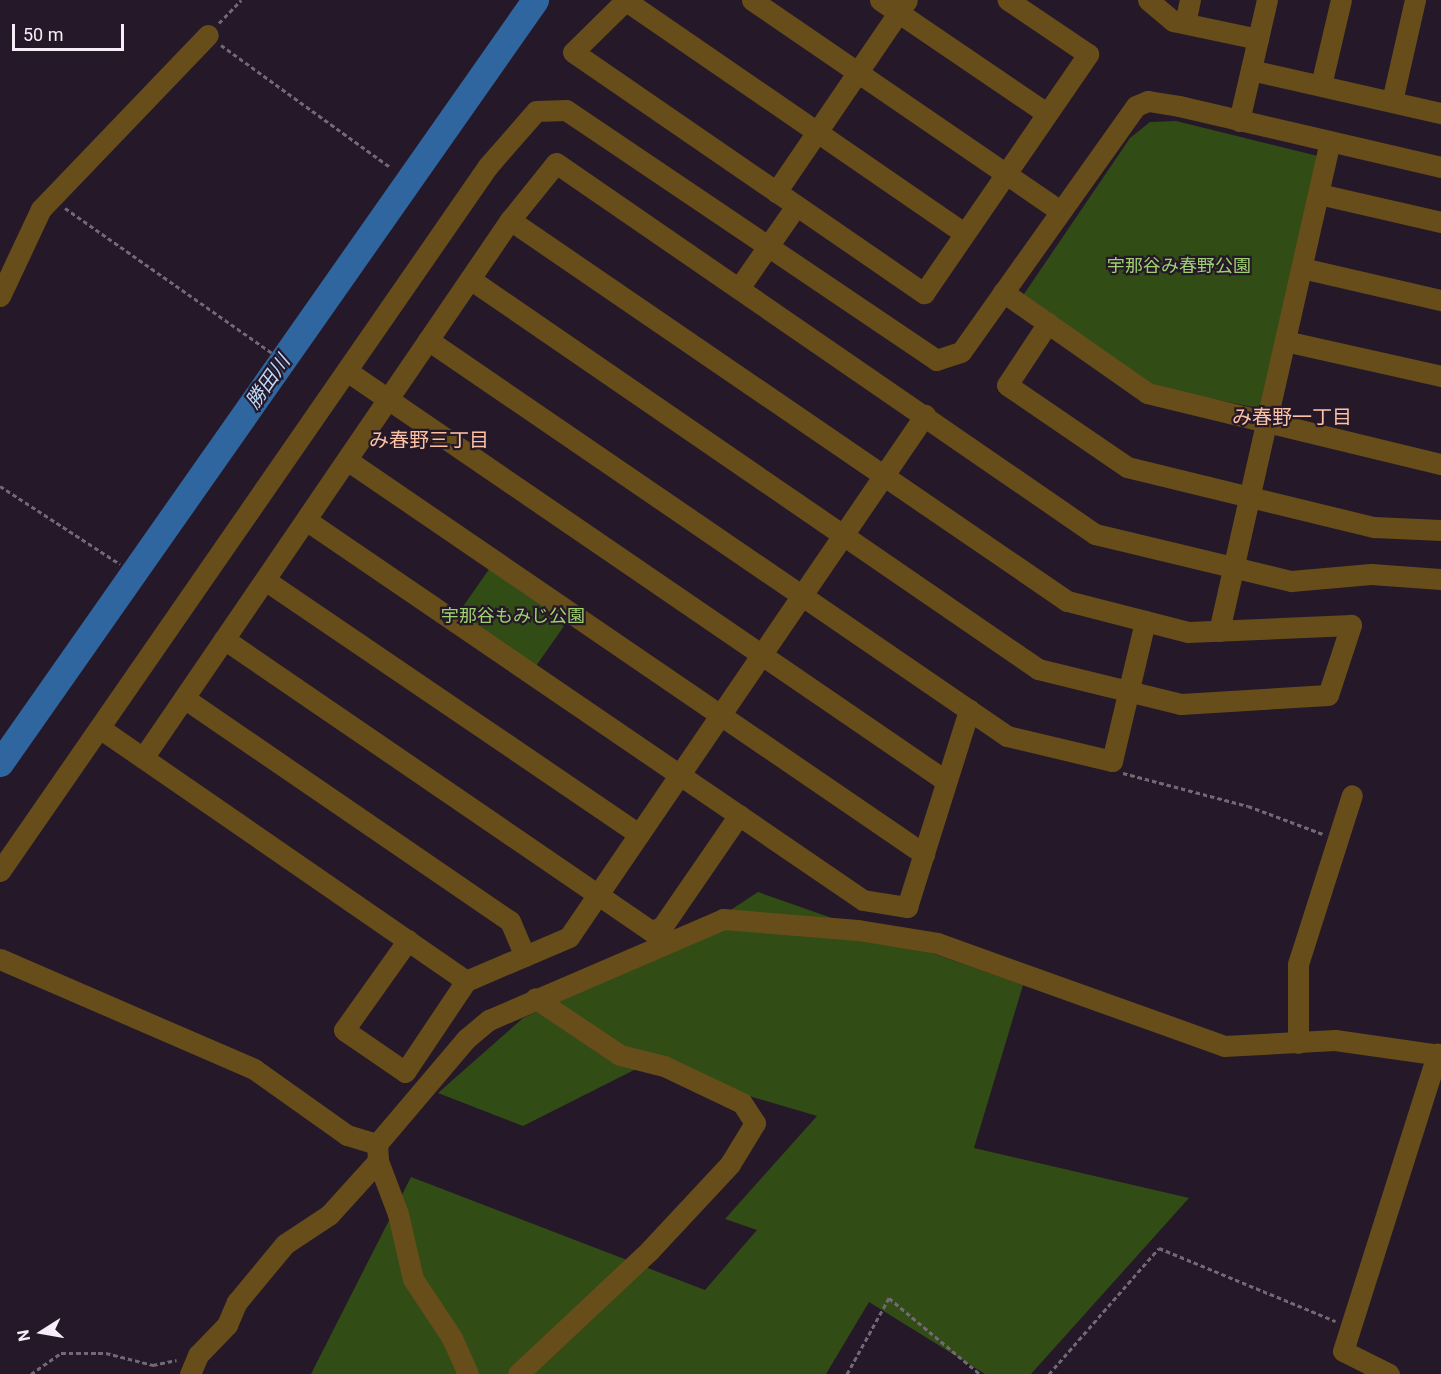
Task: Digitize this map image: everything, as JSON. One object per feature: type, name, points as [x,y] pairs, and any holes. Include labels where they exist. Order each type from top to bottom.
[{"type":"street","points":[[964,233],[625,0],[573,52],[924,293],[1088,54],[1008,0]]},
{"type":"street","points":[[752,0],[1060,210]]},
{"type":"street","points":[[880,0],[903,6],[1046,113]]},
{"type":"street","points":[[1148,0],[1173,21],[1258,39]]},
{"type":"street","points":[[1185,23],[1190,0]]},
{"type":"street","points":[[1239,121],[1267,0]]},
{"type":"street","points":[[1321,86],[1341,0]]},
{"type":"street","points":[[1392,101],[1415,0]]},
{"type":"street","points":[[776,192],[903,6]]},
{"type":"street","points":[[0,296],[9,255],[51,198],[208,35]]},
{"type":"street","points":[[1251,70],[1441,113]]},
{"type":"street","points":[[0,871],[101,729],[488,166],[522,123],[546,107],[566,110],[936,360],[961,352],[1136,106],[1161,102],[1441,167]]},
{"type":"street","points":[[1219,631],[1330,141]]},
{"type":"street","points":[[143,758],[510,220],[556,163],[1095,534],[1291,581],[1371,574],[1441,579]]},
{"type":"street","points":[[1319,194],[1441,222]]},
{"type":"street","points":[[739,288],[796,206]]},
{"type":"street","points":[[470,279],[1038,669],[1181,704],[1328,695],[1351,625],[1188,632],[1067,601],[510,220]]},
{"type":"street","points":[[1302,268],[1441,300]]},
{"type":"street","points":[[1003,292],[1147,393],[1441,464]]},
{"type":"street","points":[[1048,323],[1007,386],[1127,467],[1374,527],[1441,530]]},
{"type":"street","points":[[428,340],[1007,736],[1112,761],[1145,621]]},
{"type":"street","points":[[1285,341],[1441,376]]},
{"type":"street","points":[[347,371],[946,781]]},
{"type":"street","points":[[408,940],[344,1030],[405,1072],[466,981],[569,937],[925,415]]},
{"type":"street","points":[[347,460],[924,854]]},
{"type":"street","points":[[306,520],[863,900],[908,907],[969,710]]},
{"type":"street","points":[[265,580],[639,834]]},
{"type":"street","points":[[224,639],[651,931],[662,927],[739,815]]},
{"type":"street","points":[[184,698],[510,921],[525,956]]},
{"type":"street","points":[[101,729],[466,981]]},
{"type":"street","points":[[1298,1043],[1298,964],[1336,839],[1352,795]]},
{"type":"street","points":[[194,1365],[215,1341],[237,1302],[285,1244],[329,1215],[466,1039],[535,998],[696,927],[758,919],[937,943],[1224,1046],[1363,1042],[1439,1054],[1348,1326],[1343,1351],[1389,1374]]},
{"type":"street","points":[[0,959],[254,1069],[347,1135],[377,1153],[398,1214],[413,1279],[452,1338],[468,1374]]},
{"type":"street","points":[[518,1374],[650,1251],[730,1164],[755,1123],[742,1103],[664,1066],[620,1055],[535,998]]},
{"type":"path","points":[[241,0],[208,35],[390,167]]},
{"type":"path","points":[[51,198],[272,353]]},
{"type":"path","points":[[0,486],[120,564]]},
{"type":"path","points":[[1112,761],[1111,770],[1248,806],[1336,839]]},
{"type":"path","points":[[1049,1374],[1159,1248],[1348,1326]]},
{"type":"path","points":[[847,1374],[889,1298],[980,1374]]},
{"type":"path","points":[[30,1374],[61,1353],[106,1353],[153,1365],[194,1365]]},
{"type":"green space","name":"宇那谷み春野公園","points":[[1176,121],[1322,157],[1262,409],[1152,386],[1022,297],[1130,138],[1150,122]]},
{"type":"green space","name":"宇那谷もみじ公園","points":[[492,565],[569,619],[535,668],[458,614]]},
{"type":"green space","points":[[758,892],[1023,985],[974,1148],[1189,1198],[1031,1374],[985,1374],[869,1302],[826,1374],[311,1374],[411,1177],[705,1290],[757,1230],[725,1219],[817,1116],[644,1065],[523,1126],[438,1093],[523,1018],[670,950]]},
{"type":"waterway","name":"勝田川","points":[[0,763],[535,0]]},
{"type":"district","name":"み春野一丁目","points":[[1292,417]]},
{"type":"district","name":"み春野三丁目","points":[[429,440]]}]
